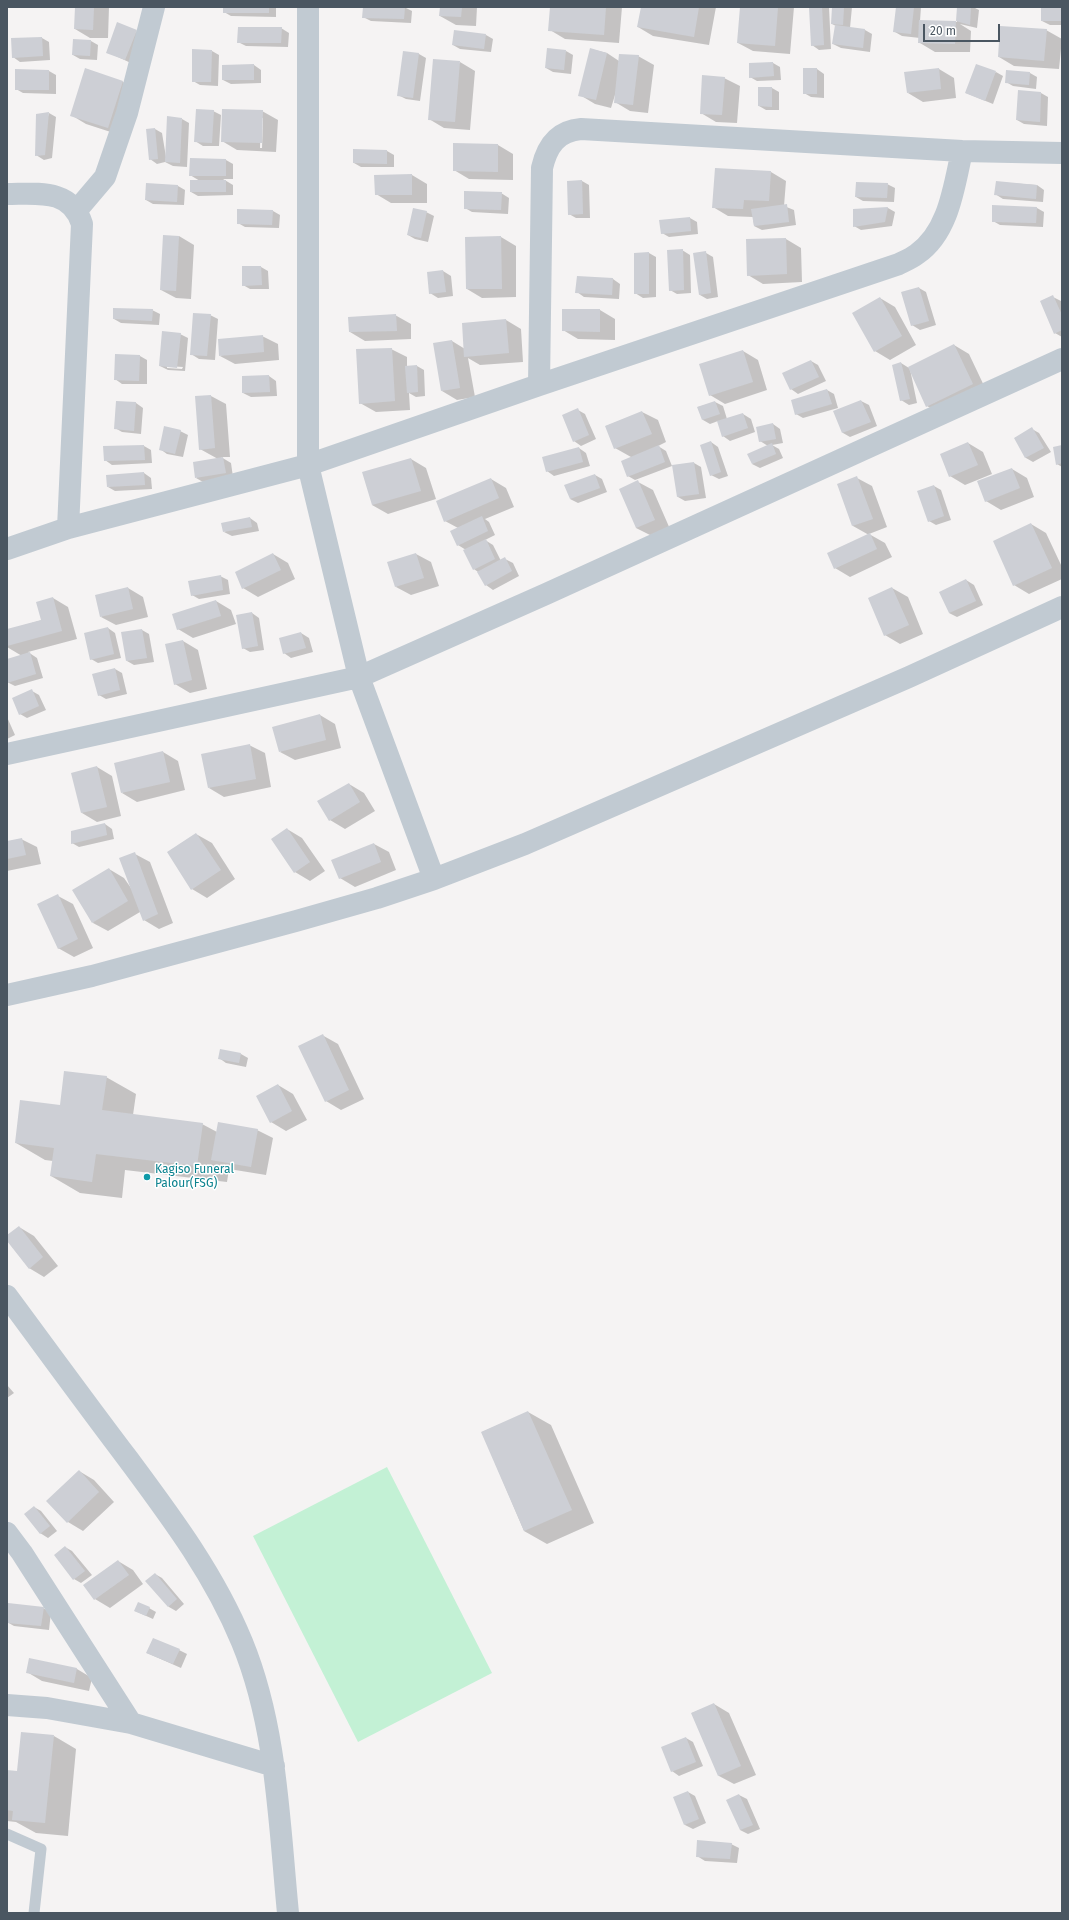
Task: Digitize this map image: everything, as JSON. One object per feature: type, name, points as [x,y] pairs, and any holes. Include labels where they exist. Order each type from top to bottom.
[{"type":"street","points":[[77,210],[105,177],[128,113],[154,7]]},
{"type":"street","points":[[308,7],[308,465],[359,677],[434,879]]},
{"type":"street","points":[[539,385],[542,168],[546,153],[555,140],[570,130],[581,129],[962,151],[1062,153]]},
{"type":"street","points":[[7,549],[68,528],[308,465],[539,385],[899,264],[918,253],[930,242],[941,226],[948,206],[962,151]]},
{"type":"street","points":[[7,194],[48,194],[56,196],[77,210],[82,224],[68,528]]},
{"type":"street","points":[[7,754],[359,677],[546,594],[1062,359]]},
{"type":"street","points":[[7,995],[92,976],[296,921],[377,898],[434,879],[532,841],[902,680],[1062,607]]},
{"type":"street","points":[[7,1296],[170,1516],[200,1559],[224,1602],[242,1643],[266,1721],[274,1766],[288,1913]]},
{"type":"street","points":[[7,1534],[22,1553],[131,1723]]},
{"type":"street","points":[[7,1705],[47,1708],[131,1723],[274,1766]]},
{"type":"lane","points":[[7,1834],[41,1849],[34,1913]]},
{"type":"green space","points":[[387,1467],[492,1673],[358,1742],[253,1536]]},
{"type":"building","points":[[75,7],[94,7],[93,30],[74,29]]},
{"type":"building","points":[[223,7],[269,7],[269,13],[223,13]]},
{"type":"building","points":[[363,7],[405,7],[404,19],[362,18]]},
{"type":"building","points":[[440,7],[462,7],[461,17],[439,16]]},
{"type":"building","points":[[550,7],[606,7],[604,35],[548,31]]},
{"type":"building","points":[[641,7],[699,7],[694,37],[637,27]]},
{"type":"building","points":[[740,7],[778,7],[775,46],[737,43]]},
{"type":"building","points":[[809,7],[822,7],[824,45],[811,46]]},
{"type":"building","points":[[832,7],[844,7],[843,25],[831,24]]},
{"type":"building","points":[[896,7],[914,7],[911,34],[893,32]]},
{"type":"building","points":[[957,7],[971,7],[970,25],[956,21]]},
{"type":"building","points":[[1041,7],[1062,7],[1062,21],[1041,21]]},
{"type":"building","points":[[919,20],[956,21],[955,44],[918,43]]},
{"type":"building","points":[[117,22],[137,30],[125,60],[106,53]]},
{"type":"building","points":[[835,25],[865,29],[863,48],[832,44]]},
{"type":"building","points":[[1000,26],[1047,29],[1044,61],[998,57]]},
{"type":"building","points":[[238,27],[282,27],[281,43],[237,43]]},
{"type":"building","points":[[454,30],[486,34],[484,49],[452,45]]},
{"type":"building","points":[[42,37],[43,56],[12,58],[11,38]]},
{"type":"building","points":[[73,39],[91,40],[90,56],[72,55]]},
{"type":"building","points":[[547,48],[566,50],[564,70],[545,68]]},
{"type":"building","points":[[590,48],[607,53],[596,100],[578,96]]},
{"type":"building","points":[[192,49],[212,50],[211,82],[192,82]]},
{"type":"building","points":[[403,51],[419,53],[413,98],[397,96]]},
{"type":"building","points":[[619,54],[639,55],[633,105],[614,103]]},
{"type":"building","points":[[433,59],[460,61],[455,122],[428,120]]},
{"type":"building","points":[[773,62],[774,76],[749,78],[749,63]]},
{"type":"building","points":[[254,64],[254,80],[222,80],[222,65]]},
{"type":"building","points":[[976,64],[996,71],[985,101],[965,93]]},
{"type":"building","points":[[85,68],[123,81],[108,128],[70,116]]},
{"type":"building","points":[[803,68],[817,68],[817,94],[803,94]]},
{"type":"building","points":[[939,68],[941,89],[907,93],[904,72]]},
{"type":"building","points":[[15,69],[49,70],[49,90],[15,90]]},
{"type":"building","points":[[1006,70],[1030,72],[1029,85],[1005,83]]},
{"type":"building","points":[[702,75],[725,77],[722,115],[700,114]]},
{"type":"building","points":[[758,87],[772,87],[772,107],[758,106]]},
{"type":"building","points":[[1018,90],[1041,92],[1040,122],[1016,120]]},
{"type":"building","points":[[196,109],[214,110],[212,143],[194,142]]},
{"type":"building","points":[[222,109],[263,110],[262,143],[221,142]]},
{"type":"building","points":[[49,112],[45,155],[35,156],[36,114]]},
{"type":"building","points":[[167,116],[182,118],[180,163],[165,162]]},
{"type":"building","points":[[155,128],[158,159],[149,160],[146,129]]},
{"type":"building","points":[[453,143],[498,144],[498,172],[453,171]]},
{"type":"building","points":[[353,149],[387,150],[387,164],[353,163]]},
{"type":"building","points":[[190,158],[226,159],[226,176],[189,176]]},
{"type":"building","points":[[715,168],[771,171],[769,201],[744,200],[743,209],[712,208]]},
{"type":"building","points":[[412,174],[412,195],[375,195],[374,175]]},
{"type":"building","points":[[190,180],[226,180],[226,192],[190,192]]},
{"type":"building","points":[[582,180],[583,214],[568,215],[567,181]]},
{"type":"building","points":[[996,181],[1037,185],[1036,199],[994,195]]},
{"type":"building","points":[[856,182],[888,183],[887,198],[855,197]]},
{"type":"building","points":[[146,183],[178,185],[177,202],[145,200]]},
{"type":"building","points":[[464,191],[502,192],[501,210],[464,209]]},
{"type":"building","points":[[787,204],[789,222],[754,226],[751,209]]},
{"type":"building","points":[[992,205],[1037,207],[1036,223],[992,222]]},
{"type":"building","points":[[888,207],[885,222],[853,227],[853,209]]},
{"type":"building","points":[[413,208],[427,211],[421,238],[407,235]]},
{"type":"building","points":[[237,209],[273,210],[272,225],[237,224]]},
{"type":"building","points":[[690,217],[691,231],[661,234],[659,220]]},
{"type":"building","points":[[163,235],[179,236],[176,291],[160,290]]},
{"type":"building","points":[[501,236],[502,289],[466,289],[465,237]]},
{"type":"building","points":[[786,238],[787,274],[747,276],[746,239]]},
{"type":"building","points":[[683,249],[684,290],[669,291],[667,250]]},
{"type":"building","points":[[706,251],[711,293],[699,295],[693,253]]},
{"type":"building","points":[[649,252],[649,294],[634,294],[634,253]]},
{"type":"building","points":[[242,266],[261,266],[262,285],[242,286]]},
{"type":"building","points":[[443,270],[446,292],[429,294],[427,272]]},
{"type":"building","points":[[577,276],[613,278],[612,295],[575,293]]},
{"type":"building","points":[[919,287],[929,321],[911,326],[901,292]]},
{"type":"building","points":[[1053,295],[1062,315],[1062,330],[1054,334],[1040,301]]},
{"type":"building","points":[[880,297],[902,336],[874,352],[852,313]]},
{"type":"building","points":[[113,308],[153,309],[152,321],[113,319]]},
{"type":"building","points":[[562,309],[600,309],[600,332],[562,331]]},
{"type":"building","points":[[193,313],[211,314],[207,356],[190,355]]},
{"type":"building","points":[[396,314],[397,331],[349,332],[348,317]]},
{"type":"building","points":[[506,319],[509,353],[464,357],[462,323]]},
{"type":"building","points":[[162,331],[181,333],[177,368],[159,366]]},
{"type":"building","points":[[263,335],[264,352],[219,356],[218,339]]},
{"type":"building","points":[[452,340],[460,388],[441,391],[433,343]]},
{"type":"building","points":[[954,344],[973,384],[926,407],[908,367]]},
{"type":"building","points":[[392,348],[395,401],[359,404],[356,349]]},
{"type":"building","points":[[743,350],[753,382],[709,396],[699,364]]},
{"type":"building","points":[[115,354],[140,355],[139,381],[114,380]]},
{"type":"building","points":[[811,360],[819,377],[790,390],[782,373]]},
{"type":"building","points":[[901,362],[910,399],[900,401],[892,365]]},
{"type":"building","points":[[417,365],[418,392],[407,393],[405,366]]},
{"type":"building","points":[[269,375],[270,392],[242,393],[242,376]]},
{"type":"building","points":[[827,389],[832,404],[795,415],[791,400]]},
{"type":"building","points":[[211,395],[215,448],[199,450],[195,396]]},
{"type":"building","points":[[861,400],[871,422],[842,433],[833,411]]},
{"type":"building","points":[[116,401],[136,402],[134,431],[114,429]]},
{"type":"building","points":[[715,401],[720,414],[702,420],[697,407]]},
{"type":"building","points":[[578,408],[589,435],[573,442],[562,415]]},
{"type":"building","points":[[642,411],[652,434],[614,449],[605,426]]},
{"type":"building","points":[[743,413],[748,428],[722,437],[717,421]]},
{"type":"building","points":[[773,423],[776,439],[759,442],[756,427]]},
{"type":"building","points":[[164,426],[181,430],[175,454],[159,450]]},
{"type":"building","points":[[1032,427],[1044,448],[1025,458],[1014,438]]},
{"type":"building","points":[[711,441],[721,472],[710,476],[700,445]]},
{"type":"building","points":[[968,442],[978,465],[949,477],[940,454]]},
{"type":"building","points":[[772,443],[776,454],[752,464],[747,454]]},
{"type":"building","points":[[144,445],[145,460],[104,461],[103,446]]},
{"type":"building","points":[[659,445],[665,462],[627,477],[621,461]]},
{"type":"building","points":[[1062,445],[1062,463],[1056,465],[1053,447]]},
{"type":"building","points":[[579,447],[583,462],[546,472],[542,457]]},
{"type":"building","points":[[223,457],[226,473],[195,478],[193,462]]},
{"type":"building","points":[[411,458],[421,491],[372,505],[362,472]]},
{"type":"building","points":[[694,462],[699,494],[677,497],[672,465]]},
{"type":"building","points":[[1012,468],[1020,488],[985,502],[977,481]]},
{"type":"building","points":[[144,472],[145,485],[107,487],[106,475]]},
{"type":"building","points":[[595,474],[600,488],[570,499],[564,485]]},
{"type":"building","points":[[857,476],[873,519],[852,526],[837,484]]},
{"type":"building","points":[[491,478],[499,498],[444,522],[436,501]]},
{"type":"building","points":[[638,480],[655,520],[636,528],[619,489]]},
{"type":"building","points":[[934,485],[944,516],[928,522],[917,491]]},
{"type":"building","points":[[482,516],[488,531],[457,546],[450,531]]},
{"type":"building","points":[[250,517],[252,527],[223,532],[221,523]]},
{"type":"building","points":[[1031,523],[1052,568],[1013,586],[993,541]]},
{"type":"building","points":[[870,533],[877,549],[834,569],[827,553]]},
{"type":"building","points":[[486,539],[495,559],[473,570],[463,550]]},
{"type":"building","points":[[273,553],[281,570],[242,589],[235,572]]},
{"type":"building","points":[[416,553],[424,578],[395,587],[387,562]]},
{"type":"building","points":[[505,557],[512,571],[485,586],[477,572]]},
{"type":"building","points":[[221,575],[223,590],[191,596],[188,581]]},
{"type":"building","points":[[966,579],[976,601],[949,613],[939,592]]},
{"type":"building","points":[[128,587],[133,609],[100,617],[95,595]]},
{"type":"building","points":[[892,587],[909,625],[884,636],[868,598]]},
{"type":"building","points":[[53,597],[62,631],[7,646],[7,629],[41,620],[36,602]]},
{"type":"building","points":[[216,600],[221,616],[177,630],[172,614]]},
{"type":"building","points":[[252,612],[258,646],[242,649],[236,615]]},
{"type":"building","points":[[108,627],[114,654],[90,660],[84,633]]},
{"type":"building","points":[[142,629],[147,658],[126,661],[121,632]]},
{"type":"building","points":[[301,632],[306,648],[283,654],[279,638]]},
{"type":"building","points":[[183,640],[192,680],[174,685],[165,644]]},
{"type":"building","points":[[30,652],[36,674],[7,683],[7,659]]},
{"type":"building","points":[[115,668],[120,690],[98,696],[92,674]]},
{"type":"building","points":[[32,689],[39,706],[19,715],[12,698]]},
{"type":"building","points":[[320,714],[326,740],[279,752],[272,727]]},
{"type":"building","points":[[250,744],[256,779],[208,788],[201,754]]},
{"type":"building","points":[[163,751],[170,782],[121,793],[114,763]]},
{"type":"building","points":[[97,766],[107,807],[81,813],[71,773]]},
{"type":"building","points":[[349,783],[360,802],[329,821],[317,801]]},
{"type":"building","points":[[105,823],[107,835],[71,844],[71,831]]},
{"type":"building","points":[[287,828],[310,862],[294,873],[271,839]]},
{"type":"building","points":[[196,833],[221,870],[191,890],[167,852]]},
{"type":"building","points":[[22,838],[26,855],[7,859],[7,841]]},
{"type":"building","points":[[374,843],[381,862],[339,879],[331,860]]},
{"type":"building","points":[[135,852],[158,914],[143,921],[119,858]]},
{"type":"building","points":[[109,868],[128,901],[92,923],[72,890]]},
{"type":"building","points":[[58,894],[78,939],[58,949],[37,904]]},
{"type":"building","points":[[323,1034],[349,1090],[325,1102],[298,1046]]},
{"type":"building","points":[[220,1049],[241,1053],[239,1063],[218,1059]]},
{"type":"building","points":[[64,1071],[107,1076],[102,1110],[203,1123],[197,1166],[96,1154],[92,1182],[50,1176],[54,1148],[15,1143],[20,1100],[60,1105]]},
{"type":"building","points":[[278,1084],[292,1111],[270,1123],[256,1096]]},
{"type":"building","points":[[218,1122],[258,1129],[251,1167],[211,1160]]},
{"type":"building","points":[[19,1226],[43,1257],[29,1269],[7,1241],[7,1235]]},
{"type":"building","points":[[528,1411],[572,1510],[524,1531],[481,1432]]},
{"type":"building","points":[[79,1470],[99,1492],[67,1523],[46,1501]]},
{"type":"building","points":[[34,1506],[50,1526],[40,1534],[24,1514]]},
{"type":"building","points":[[65,1546],[85,1571],[73,1580],[54,1555]]},
{"type":"building","points":[[118,1560],[129,1575],[94,1600],[83,1585]]},
{"type":"building","points":[[155,1573],[177,1599],[168,1607],[145,1581]]},
{"type":"building","points":[[138,1602],[150,1607],[146,1616],[134,1611]]},
{"type":"building","points":[[8,1603],[44,1607],[41,1626],[7,1623]]},
{"type":"building","points":[[153,1638],[180,1649],[173,1664],[146,1653]]},
{"type":"building","points":[[29,1658],[77,1668],[74,1683],[26,1673]]},
{"type":"building","points":[[714,1703],[741,1766],[718,1776],[691,1713]]},
{"type":"building","points":[[21,1732],[54,1735],[45,1823],[12,1820],[13,1811],[7,1810],[7,1770],[17,1771]]},
{"type":"building","points":[[686,1737],[696,1762],[671,1772],[661,1747]]},
{"type":"building","points":[[688,1791],[699,1819],[684,1825],[673,1797]]},
{"type":"building","points":[[739,1794],[753,1825],[740,1830],[726,1800]]},
{"type":"building","points":[[697,1840],[732,1843],[730,1859],[696,1857]]},
{"type":"place","name":"Kagiso Funeral Palour(FSG)","points":[[147,1177]]}]
